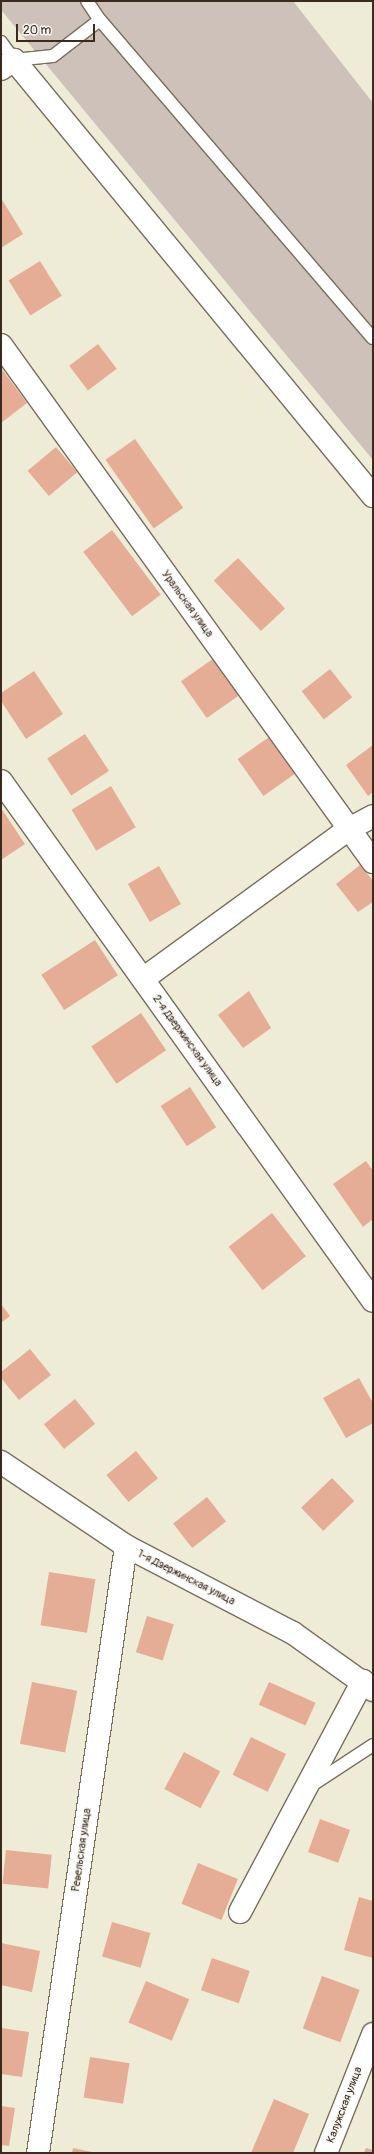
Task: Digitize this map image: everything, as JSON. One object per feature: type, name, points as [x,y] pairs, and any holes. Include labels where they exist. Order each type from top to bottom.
[{"type":"street","points":[[7,64],[373,496]]},
{"type":"street","name":"Уральская улица","points":[[1,345],[373,862]]},
{"type":"street","name":"2-я Дзержинская улица","points":[[1,781],[373,1301]]},
{"type":"street","points":[[143,980],[349,830],[373,816]]},
{"type":"street","name":"1-я Дзержинская улица","points":[[1,1462],[126,1546],[293,1633],[368,1686]]},
{"type":"street","name":"Ревельская улица","points":[[38,2153],[126,1546]]},
{"type":"street","points":[[240,1912],[306,1789],[368,1686]]},
{"type":"street","name":"Калужская улица","points":[[326,2153],[373,2034]]},
{"type":"lane","points":[[87,1],[100,20],[373,338]]},
{"type":"lane","points":[[1,42],[7,64],[53,56],[100,20]]},
{"type":"lane","points":[[306,1789],[359,1752],[373,1745]]},
{"type":"shaded area","points":[[1,1],[293,1],[373,103],[373,460],[2,11]]},
{"type":"building","points":[[1,198],[23,234],[1,248]]},
{"type":"building","points":[[40,261],[62,296],[30,315],[9,281]]},
{"type":"building","points":[[98,344],[117,369],[88,390],[69,366]]},
{"type":"building","points":[[1,368],[27,403],[1,423]]},
{"type":"building","points":[[135,439],[183,508],[154,528],[106,460]]},
{"type":"building","points":[[56,447],[77,472],[49,496],[28,471]]},
{"type":"building","points":[[112,530],[161,595],[132,616],[83,552]]},
{"type":"building","points":[[238,558],[285,608],[261,631],[214,581]]},
{"type":"building","points":[[217,656],[243,693],[207,718],[181,681]]},
{"type":"building","points":[[330,669],[352,697],[324,720],[302,691]]},
{"type":"building","points":[[34,671],[63,714],[26,739],[1,701],[1,693]]},
{"type":"building","points":[[85,734],[109,771],[71,795],[47,759]]},
{"type":"building","points":[[272,735],[298,772],[263,796],[238,759]]},
{"type":"building","points":[[373,745],[373,792],[368,796],[346,765]]},
{"type":"building","points":[[111,786],[136,827],[96,851],[72,810]]},
{"type":"building","points":[[1,808],[25,844],[1,860]]},
{"type":"building","points":[[360,865],[373,881],[373,902],[358,912],[336,884]]},
{"type":"building","points":[[159,866],[181,904],[150,922],[128,884]]},
{"type":"building","points":[[95,940],[118,975],[64,1010],[41,975]]},
{"type":"building","points":[[249,991],[271,1028],[243,1048],[218,1015]]},
{"type":"building","points":[[141,1013],[166,1050],[116,1084],[91,1047]]},
{"type":"building","points":[[190,1087],[216,1127],[187,1146],[161,1106]]},
{"type":"building","points":[[366,1161],[373,1171],[373,1219],[363,1227],[333,1184]]},
{"type":"building","points":[[272,1213],[306,1256],[263,1290],[229,1247]]},
{"type":"building","points":[[1,1304],[10,1316],[1,1323]]},
{"type":"building","points":[[30,1349],[51,1375],[19,1400],[1,1378],[1,1372]]},
{"type":"building","points":[[359,1378],[373,1403],[373,1423],[346,1438],[323,1398]]},
{"type":"building","points":[[75,1399],[95,1424],[64,1449],[44,1424]]},
{"type":"building","points":[[136,1451],[158,1478],[128,1502],[106,1475]]},
{"type":"building","points":[[332,1478],[354,1501],[323,1531],[301,1508]]},
{"type":"building","points":[[207,1497],[226,1521],[192,1548],[173,1523]]},
{"type":"building","points":[[49,1572],[95,1579],[87,1633],[41,1625]]},
{"type":"building","points":[[147,1616],[174,1624],[163,1661],[136,1652]]},
{"type":"building","points":[[32,1682],[77,1691],[65,1753],[20,1744]]},
{"type":"building","points":[[269,1682],[316,1703],[305,1726],[259,1705]]},
{"type":"building","points":[[251,1737],[286,1754],[268,1792],[233,1775]]},
{"type":"building","points":[[184,1752],[220,1771],[200,1808],[164,1789]]},
{"type":"building","points":[[320,1819],[350,1830],[338,1863],[308,1852]]},
{"type":"building","points":[[6,1850],[52,1855],[48,1889],[2,1884]]},
{"type":"building","points":[[198,1863],[238,1879],[221,1920],[182,1904]]},
{"type":"building","points":[[359,1897],[373,1901],[373,1958],[344,1950]]},
{"type":"building","points":[[112,1922],[150,1933],[141,1968],[102,1957]]},
{"type":"building","points":[[1,1943],[40,1951],[32,1992],[1,1985]]},
{"type":"building","points":[[212,1958],[250,1971],[239,2003],[201,1990]]},
{"type":"building","points":[[322,1976],[360,1990],[340,2042],[303,2029]]},
{"type":"building","points":[[146,1981],[189,1999],[172,2041],[128,2022]]},
{"type":"building","points":[[1,2028],[29,2032],[22,2077],[1,2074]]},
{"type":"building","points":[[90,2057],[130,2063],[123,2104],[84,2097]]},
{"type":"building","points":[[274,2099],[309,2114],[293,2153],[251,2153]]},
{"type":"building","points":[[1,2106],[15,2108],[9,2146],[1,2145]]},
{"type":"building","points":[[73,2148],[92,2152],[92,2153],[72,2153]]},
{"type":"building","points":[[366,2148],[373,2150],[373,2153],[364,2153]]}]
